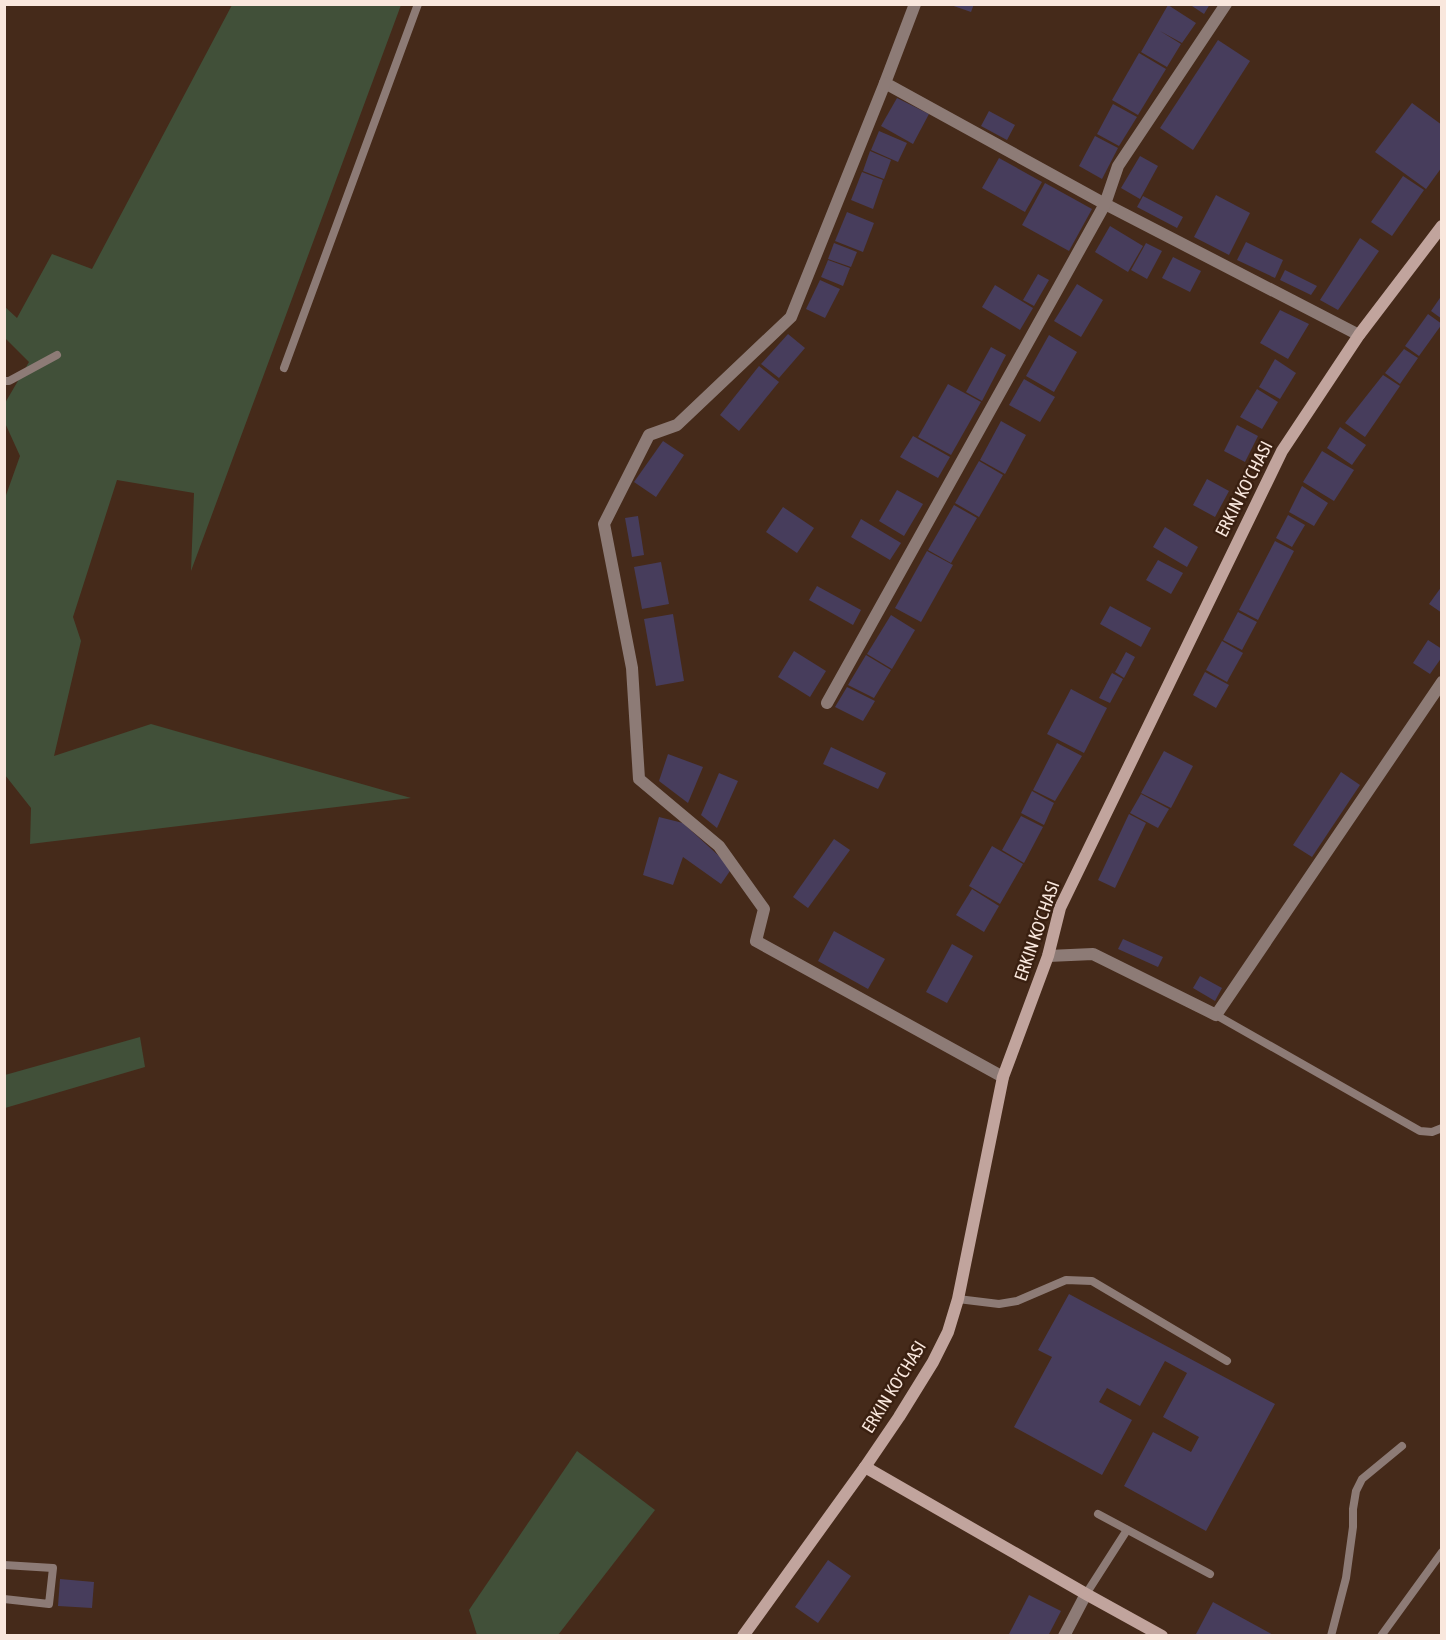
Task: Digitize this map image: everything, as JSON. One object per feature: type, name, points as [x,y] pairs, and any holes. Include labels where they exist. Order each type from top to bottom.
[{"type":"main road","name":"ERKIN KO'CHASI","points":[[743,1635],[865,1467],[933,1362],[948,1332],[958,1299],[1003,1077],[1048,956],[1060,908],[1282,451],[1359,335],[1442,226]]},
{"type":"main road","points":[[865,1467],[1162,1635]]},
{"type":"street","points":[[915,4],[791,317],[677,424],[649,435],[604,524],[632,668],[639,779],[719,846],[764,909],[756,941],[1003,1077]]},
{"type":"street","points":[[827,703],[1105,204],[1118,166],[1226,4]]},
{"type":"street","points":[[885,83],[1105,204],[1359,335]]},
{"type":"street","points":[[1048,956],[1093,954],[1216,1015],[1442,682]]},
{"type":"street","points":[[1064,1635],[1086,1594]]},
{"type":"lane","points":[[284,368],[418,4]]},
{"type":"lane","points":[[4,381],[9,381],[57,355]]},
{"type":"lane","points":[[1216,1015],[1420,1131],[1432,1132],[1442,1128]]},
{"type":"lane","points":[[958,1299],[999,1305],[1017,1301],[1066,1280],[1092,1281],[1227,1361]]},
{"type":"lane","points":[[1331,1635],[1346,1578],[1356,1491],[1362,1479],[1402,1446]]},
{"type":"lane","points":[[1098,1514],[1210,1574]]},
{"type":"lane","points":[[1086,1594],[1127,1530]]},
{"type":"lane","points":[[1381,1635],[1442,1552]]},
{"type":"lane","points":[[4,1565],[53,1569],[49,1604],[4,1599]]},
{"type":"green space","points":[[232,5],[401,5],[191,571],[194,493],[117,480],[73,617],[81,641],[54,756],[151,724],[411,798],[30,844],[31,808],[5,775],[5,498],[20,456],[5,423],[5,403],[29,362],[5,338],[4,306],[17,318],[52,254],[92,269]]},
{"type":"green space","points":[[140,1037],[145,1067],[5,1108],[5,1075]]},
{"type":"green space","points":[[577,1451],[655,1510],[558,1635],[477,1635],[469,1610]]},
{"type":"building","points":[[948,4],[974,4],[971,12]]},
{"type":"building","points":[[1189,4],[1210,4],[1204,14]]},
{"type":"building","points":[[1168,5],[1196,23],[1182,43],[1160,31],[1181,44],[1167,67],[1141,52]]},
{"type":"building","points":[[1218,40],[1250,61],[1193,150],[1160,128]]},
{"type":"building","points":[[1139,53],[1166,69],[1138,115],[1112,100]]},
{"type":"building","points":[[897,98],[929,114],[913,144],[881,126]]},
{"type":"building","points":[[1412,103],[1442,125],[1442,167],[1426,189],[1375,152]]},
{"type":"building","points":[[1113,104],[1137,117],[1119,146],[1097,134]]},
{"type":"building","points":[[989,111],[1015,125],[1007,140],[981,126]]},
{"type":"building","points":[[879,131],[907,143],[898,162],[871,150]]},
{"type":"building","points":[[1095,136],[1118,148],[1102,179],[1079,166]]},
{"type":"building","points":[[870,151],[891,160],[884,179],[863,171]]},
{"type":"building","points":[[1140,156],[1158,166],[1140,199],[1121,188]]},
{"type":"building","points":[[999,158],[1042,182],[1025,212],[982,188]]},
{"type":"building","points":[[862,172],[883,180],[873,209],[851,200]]},
{"type":"building","points":[[1403,176],[1424,190],[1392,236],[1371,222]]},
{"type":"building","points":[[1045,183],[1092,209],[1069,251],[1022,225]]},
{"type":"building","points":[[1216,195],[1250,213],[1229,255],[1194,237]]},
{"type":"building","points":[[1143,196],[1183,217],[1177,228],[1137,207]]},
{"type":"building","points":[[847,212],[874,223],[863,252],[835,241]]},
{"type":"building","points":[[1110,226],[1143,246],[1128,272],[1095,252]]},
{"type":"building","points":[[1360,238],[1379,251],[1338,310],[1320,300]]},
{"type":"building","points":[[1246,242],[1283,260],[1275,278],[1237,260]]},
{"type":"building","points":[[834,243],[857,252],[851,267],[828,259]]},
{"type":"building","points":[[1146,243],[1162,251],[1147,279],[1131,270]]},
{"type":"building","points":[[1173,257],[1201,271],[1190,292],[1162,278]]},
{"type":"building","points":[[828,260],[850,268],[843,286],[821,277]]},
{"type":"building","points":[[1285,270],[1317,286],[1311,295],[1280,280]]},
{"type":"building","points":[[1038,274],[1049,280],[1034,306],[1023,300]]},
{"type":"building","points":[[820,280],[840,289],[825,318],[806,309]]},
{"type":"building","points":[[1077,284],[1103,300],[1081,337],[1054,321]]},
{"type":"building","points":[[995,285],[1033,308],[1020,330],[982,307]]},
{"type":"building","points":[[1442,295],[1442,319],[1431,311]]},
{"type":"building","points":[[1280,310],[1309,324],[1288,359],[1260,343]]},
{"type":"building","points":[[1428,314],[1442,324],[1419,356],[1405,346]]},
{"type":"building","points":[[788,334],[805,348],[779,378],[761,364]]},
{"type":"building","points":[[1049,335],[1077,352],[1054,392],[1026,376]]},
{"type":"building","points":[[991,347],[1006,355],[982,401],[966,392]]},
{"type":"building","points":[[1404,349],[1418,358],[1400,384],[1385,373]]},
{"type":"building","points":[[1275,359],[1296,373],[1280,399],[1259,387]]},
{"type":"building","points":[[759,366],[779,382],[739,431],[720,415]]},
{"type":"building","points":[[1383,375],[1400,386],[1365,437],[1345,423]]},
{"type":"building","points":[[1024,379],[1055,397],[1040,422],[1009,405]]},
{"type":"building","points":[[948,384],[981,402],[951,455],[918,437]]},
{"type":"building","points":[[1257,389],[1278,402],[1262,429],[1240,417]]},
{"type":"building","points":[[1001,421],[1026,435],[1005,474],[980,460]]},
{"type":"building","points":[[1237,425],[1258,436],[1245,462],[1224,451]]},
{"type":"building","points":[[1340,427],[1366,445],[1352,465],[1327,448]]},
{"type":"building","points":[[913,436],[950,457],[938,478],[900,457]]},
{"type":"building","points":[[663,441],[684,455],[656,497],[634,482]]},
{"type":"building","points":[[1322,451],[1354,470],[1334,501],[1303,482]]},
{"type":"building","points":[[979,461],[1003,475],[979,517],[955,503]]},
{"type":"building","points":[[1207,479],[1229,491],[1215,517],[1193,505]]},
{"type":"building","points":[[1302,486],[1328,503],[1314,526],[1289,512]]},
{"type":"building","points":[[897,490],[923,504],[904,536],[879,521]]},
{"type":"building","points":[[954,505],[977,518],[951,563],[928,550]]},
{"type":"building","points":[[783,507],[814,528],[797,553],[766,532]]},
{"type":"building","points":[[1288,515],[1305,525],[1292,547],[1276,538]]},
{"type":"building","points":[[638,516],[644,555],[632,557],[625,518]]},
{"type":"building","points":[[861,519],[901,543],[890,560],[851,537]]},
{"type":"building","points":[[1165,527],[1198,547],[1187,567],[1153,547]]},
{"type":"building","points":[[1275,541],[1294,551],[1258,620],[1239,610]]},
{"type":"building","points":[[927,551],[953,565],[921,622],[895,608]]},
{"type":"building","points":[[1158,560],[1183,573],[1171,594],[1146,580]]},
{"type":"building","points":[[661,562],[669,604],[642,609],[634,567]]},
{"type":"building","points":[[817,586],[861,610],[853,625],[809,600]]},
{"type":"building","points":[[1442,586],[1442,613],[1429,604]]},
{"type":"building","points":[[1110,606],[1151,628],[1141,647],[1100,624]]},
{"type":"building","points":[[1238,612],[1257,622],[1242,650],[1223,640]]},
{"type":"building","points":[[673,614],[684,681],[656,686],[644,619]]},
{"type":"building","points":[[891,615],[915,630],[892,669],[867,654]]},
{"type":"building","points":[[1428,640],[1442,649],[1442,657],[1430,674],[1413,663]]},
{"type":"building","points":[[1222,641],[1243,653],[1227,682],[1206,670]]},
{"type":"building","points":[[794,651],[826,671],[810,697],[778,677]]},
{"type":"building","points":[[1126,652],[1135,657],[1124,678],[1115,672]]},
{"type":"building","points":[[866,655],[891,670],[874,698],[848,685]]},
{"type":"building","points":[[1205,672],[1229,685],[1216,708],[1193,695]]},
{"type":"building","points":[[1112,673],[1123,679],[1110,703],[1099,698]]},
{"type":"building","points":[[847,687],[875,701],[863,721],[835,707]]},
{"type":"building","points":[[1071,689],[1107,708],[1084,753],[1047,734]]},
{"type":"building","points":[[1057,743],[1082,756],[1055,801],[1033,790]]},
{"type":"building","points":[[831,747],[886,773],[878,789],[823,764]]},
{"type":"building","points":[[1164,751],[1193,766],[1171,808],[1141,793]]},
{"type":"building","points":[[668,754],[703,767],[688,803],[659,781]]},
{"type":"building","points":[[1341,772],[1360,785],[1312,857],[1293,845]]},
{"type":"building","points":[[719,773],[738,781],[717,828],[701,815]]},
{"type":"building","points":[[1032,791],[1054,803],[1044,825],[1021,813]]},
{"type":"building","points":[[1141,794],[1169,809],[1158,828],[1130,813]]},
{"type":"building","points":[[1129,814],[1146,823],[1115,888],[1098,880]]},
{"type":"building","points":[[1021,816],[1043,827],[1024,863],[1002,850]]},
{"type":"building","points":[[659,817],[683,823],[732,868],[721,884],[683,857],[673,885],[643,875]]},
{"type":"building","points":[[834,839],[850,850],[808,908],[793,897]]},
{"type":"building","points":[[992,846],[1023,864],[1000,904],[969,886]]},
{"type":"building","points":[[972,889],[999,906],[984,932],[956,915]]},
{"type":"building","points":[[834,931],[885,959],[868,989],[818,961]]},
{"type":"building","points":[[1123,939],[1163,957],[1158,967],[1118,949]]},
{"type":"building","points":[[952,944],[973,956],[947,1003],[926,992]]},
{"type":"building","points":[[1200,976],[1222,988],[1215,1001],[1193,988]]},
{"type":"building","points":[[1069,1294],[1275,1404],[1206,1531],[1124,1486],[1153,1432],[1191,1452],[1199,1437],[1163,1417],[1187,1373],[1165,1361],[1140,1406],[1107,1388],[1099,1402],[1132,1420],[1102,1475],[1014,1427],[1052,1357],[1038,1350]]},
{"type":"building","points":[[828,1560],[851,1576],[818,1623],[795,1607]]},
{"type":"building","points":[[60,1579],[94,1582],[92,1608],[58,1606]]},
{"type":"building","points":[[1029,1595],[1061,1611],[1048,1636],[1008,1636]]},
{"type":"building","points":[[1213,1602],[1275,1636],[1195,1636]]}]
